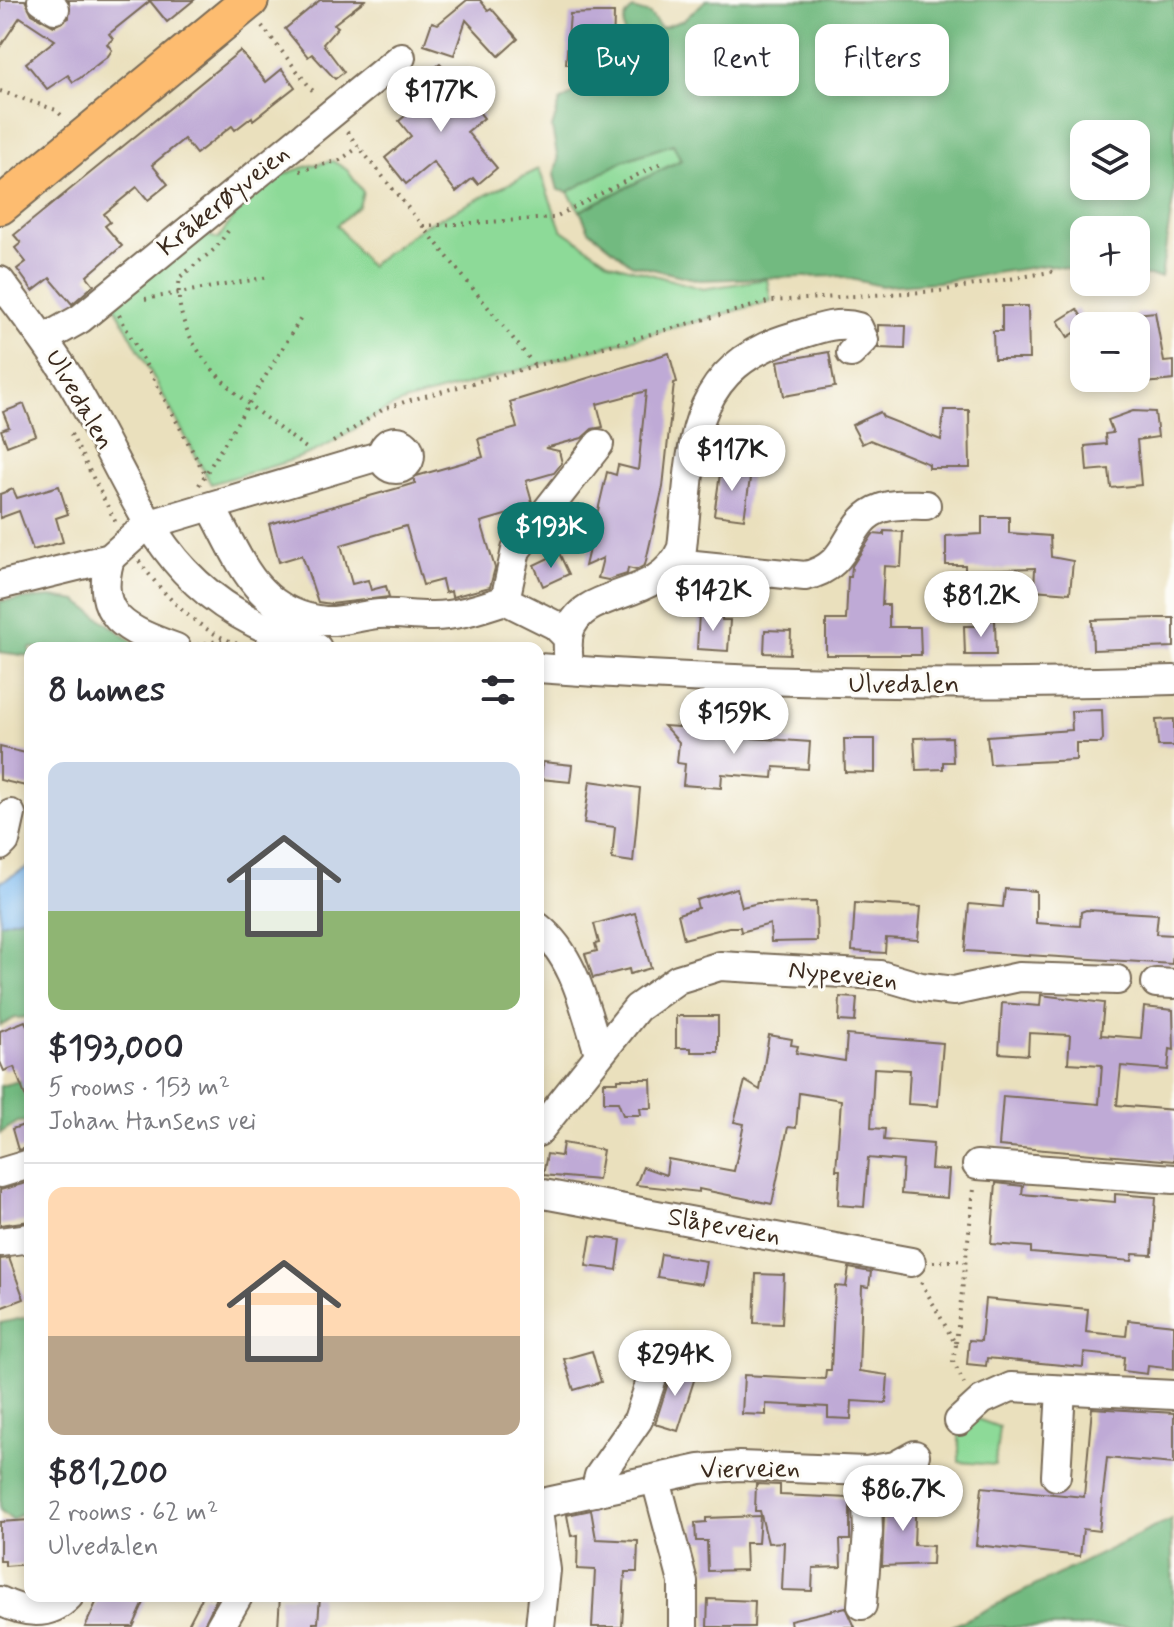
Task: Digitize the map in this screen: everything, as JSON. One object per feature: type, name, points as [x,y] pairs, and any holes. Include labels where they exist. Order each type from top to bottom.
[{"type":"main road","points":[[0,206],[252,8]]},
{"type":"street","name":"Kråkerøyveien","points":[[44,339],[111,300],[401,57]]},
{"type":"street","name":"Ulvedalen","points":[[5,300],[44,339],[71,381],[147,525],[189,576],[238,617],[269,633],[298,642]]},
{"type":"street","points":[[569,670],[568,638],[586,608],[646,587],[675,563],[682,548],[696,425],[716,387],[759,348],[828,326],[848,324],[858,327],[864,340],[851,353]]},
{"type":"street","points":[[505,600],[516,550],[599,444]]},
{"type":"street","points":[[0,585],[110,558],[147,525],[207,493],[382,455]]},
{"type":"street","points":[[207,493],[257,591],[275,604],[301,616],[326,621],[378,614],[431,617],[505,600],[555,625],[568,638]]},
{"type":"street","points":[[675,563],[805,576],[821,573],[833,567],[863,520],[880,508],[926,505]]},
{"type":"street","points":[[110,558],[104,579],[105,597],[110,609],[122,624],[139,635],[159,642]]},
{"type":"street","name":"Ulvedalen","points":[[544,668],[846,685],[1015,686],[1174,680]]},
{"type":"street","points":[[0,846],[11,814]]},
{"type":"street","points":[[544,932],[552,938],[566,960],[599,1053]]},
{"type":"street","name":"Nypeveien","points":[[544,1124],[637,1008],[678,979],[720,966],[880,975],[921,987],[954,991],[1019,977],[1117,980]]},
{"type":"street","points":[[977,1165],[1174,1179]]},
{"type":"street","points":[[0,1173],[24,1166]]},
{"type":"street","name":"Slåpeveien","points":[[544,1194],[911,1262]]},
{"type":"street","points":[[0,1242],[24,1239]]},
{"type":"street","points":[[595,1492],[599,1476],[638,1420],[651,1381]]},
{"type":"street","points":[[969,1412],[1011,1387],[1174,1395]]},
{"type":"street","points":[[1056,1476],[1061,1390]]},
{"type":"street","name":"Vierveien","points":[[544,1503],[700,1469],[739,1466],[866,1471],[895,1466],[915,1455]]},
{"type":"street","points":[[862,1605],[868,1532],[866,1471]]},
{"type":"street","points":[[656,1480],[683,1582],[683,1627]]},
{"type":"street","points":[[544,1555],[544,1589]]},
{"type":"street","points":[[0,1601],[35,1612],[55,1607],[61,1602]]},
{"type":"street","points":[[220,1627],[235,1602]]},
{"type":"street","points":[[540,1627],[543,1602]]},
{"type":"path","points":[[252,8],[331,113],[536,367]]},
{"type":"path","points":[[0,91],[56,110],[61,115]]},
{"type":"path","points":[[289,175],[340,160],[359,147]]},
{"type":"path","points":[[423,226],[553,218],[663,162]]},
{"type":"path","points":[[234,222],[216,248],[180,277],[178,293],[188,328],[209,366],[247,404],[312,453],[297,457]]},
{"type":"path","points":[[325,446],[382,410],[690,321],[771,301],[940,291],[1056,271]]},
{"type":"path","points":[[207,493],[205,474],[111,300],[178,293],[269,277]]},
{"type":"path","points":[[205,474],[301,318]]},
{"type":"path","points":[[214,642],[222,640]]},
{"type":"path","points":[[969,1412],[965,1386],[953,1361],[977,1165]]},
{"type":"path","points":[[956,1345],[911,1262],[965,1260]]},
{"type":"green space","points":[[706,0],[1174,0],[1174,193],[1161,277],[1150,276],[1150,216],[1070,216],[1070,269],[1047,265],[937,282],[881,286],[838,276],[699,280],[631,264],[589,230],[580,211],[681,160],[673,144],[625,160],[568,192],[558,190],[554,175],[558,160],[552,128],[560,102],[568,96],[669,96],[669,25],[684,20]]},
{"type":"green space","points":[[633,9],[650,14],[658,24],[624,24],[625,17]]},
{"type":"green space","points":[[673,143],[681,160],[580,211],[568,192],[625,160]]},
{"type":"green space","points":[[333,161],[347,170],[363,192],[359,206],[337,225],[369,266],[423,226],[539,169],[561,229],[611,263],[703,289],[767,279],[771,301],[407,401],[313,452],[211,484],[109,295],[190,229],[218,239],[241,208],[265,185],[294,170]]},
{"type":"green space","points":[[52,597],[77,601],[133,642],[24,642],[24,655],[0,652],[0,601]]},
{"type":"green space","points":[[24,917],[24,1017],[15,1018],[0,1026],[0,923]]},
{"type":"green space","points":[[24,1080],[24,1122],[0,1133],[0,1086]]},
{"type":"green space","points":[[24,1318],[24,1512],[12,1520],[0,1510],[0,1323]]},
{"type":"green space","points":[[977,1419],[999,1427],[995,1465],[959,1462],[959,1433]]},
{"type":"green space","points":[[1171,1519],[1174,1627],[951,1627]]},
{"type":"water","points":[[24,869],[24,917],[0,923],[0,882]]},
{"type":"building","points":[[0,0],[25,0],[32,14],[54,26],[69,18],[69,0],[194,0],[167,22],[150,1],[109,34],[113,39],[107,44],[112,50],[108,56],[73,82],[68,75],[47,89],[26,63],[55,40],[20,17],[0,47]]},
{"type":"building","points":[[320,0],[365,0],[334,24],[338,27],[323,44],[344,72],[335,79],[312,54],[308,57],[285,29]]},
{"type":"building","points":[[467,0],[480,0],[488,10],[491,8],[518,39],[499,56],[466,20],[454,55],[424,45],[432,22],[438,24]]},
{"type":"building","points":[[614,13],[614,24],[569,24],[570,14]]},
{"type":"building","points":[[240,51],[266,82],[282,69],[295,87],[253,120],[252,117],[235,130],[232,126],[196,154],[184,139],[152,165],[168,184],[148,200],[137,187],[104,214],[110,222],[105,226],[122,246],[87,276],[94,285],[72,304],[50,278],[33,291],[17,269],[26,262],[15,248],[21,243],[14,235]]},
{"type":"building","points":[[440,64],[484,118],[467,132],[497,168],[478,184],[473,178],[456,192],[433,162],[406,184],[385,158],[411,136],[399,121],[412,110],[404,101],[417,90],[413,85]]},
{"type":"building","points":[[1002,306],[1028,306],[1029,359],[994,359],[993,331],[1002,331]]},
{"type":"building","points":[[1155,312],[1164,362],[1174,361],[1174,380],[1150,383],[1150,313]]},
{"type":"building","points":[[1070,313],[1070,336],[1068,337],[1058,321]]},
{"type":"building","points":[[878,325],[906,326],[905,349],[878,348]]},
{"type":"building","points":[[829,352],[835,387],[784,396],[778,361]]},
{"type":"building","points":[[669,353],[677,382],[674,383],[663,487],[645,565],[636,570],[628,568],[627,574],[608,580],[598,578],[603,558],[585,566],[607,472],[616,475],[618,465],[638,470],[646,391],[597,404],[603,427],[592,429],[582,438],[545,448],[559,451],[562,463],[554,473],[526,481],[532,502],[526,509],[481,522],[495,568],[490,587],[452,597],[451,591],[445,593],[442,580],[423,585],[406,526],[341,545],[352,584],[368,580],[371,590],[386,586],[389,597],[331,604],[318,602],[302,555],[279,562],[269,524],[415,483],[413,477],[483,457],[478,439],[517,428],[510,402]]},
{"type":"building","points":[[24,404],[36,435],[7,446],[1,430],[9,427],[3,412]]},
{"type":"building","points":[[944,410],[969,410],[970,468],[929,468],[929,464],[870,440],[862,444],[852,425],[880,412],[883,417],[941,440]]},
{"type":"building","points":[[1133,411],[1155,412],[1158,437],[1137,440],[1141,485],[1111,488],[1109,469],[1087,471],[1085,446],[1106,444],[1105,434],[1113,433],[1108,420]]},
{"type":"building","points":[[721,467],[751,472],[744,519],[714,515]]},
{"type":"building","points":[[59,486],[68,514],[56,518],[63,542],[33,550],[19,511],[0,518],[0,494],[13,489],[17,498]]},
{"type":"building","points":[[982,517],[1009,517],[1009,533],[1050,536],[1051,557],[1073,561],[1070,593],[1034,590],[1035,568],[965,570],[965,565],[946,565],[946,536],[982,534]]},
{"type":"building","points":[[884,531],[903,532],[901,567],[884,566],[882,605],[889,605],[889,627],[920,627],[921,655],[826,655],[826,620],[846,620],[848,577],[851,577],[852,566],[873,534],[884,535]]},
{"type":"building","points":[[559,553],[569,574],[543,586],[534,565]]},
{"type":"building","points":[[699,613],[722,615],[722,620],[730,620],[728,651],[697,649]]},
{"type":"building","points":[[1174,618],[1174,647],[1093,650],[1092,620]]},
{"type":"building","points":[[978,620],[995,620],[996,655],[965,655],[964,626],[978,626]]},
{"type":"building","points":[[765,630],[791,631],[790,654],[764,653]]},
{"type":"building","points":[[1102,710],[1101,743],[1076,743],[1076,760],[990,764],[987,736],[1072,730],[1071,711]]},
{"type":"building","points":[[1174,719],[1174,746],[1158,746],[1156,720]]},
{"type":"building","points":[[664,726],[709,729],[709,735],[810,742],[808,769],[774,767],[773,778],[722,774],[721,788],[683,785],[685,764],[677,763],[679,742]]},
{"type":"building","points":[[952,737],[953,762],[943,762],[943,769],[916,770],[914,738]]},
{"type":"building","points":[[844,739],[875,739],[875,773],[845,772]]},
{"type":"building","points":[[0,747],[24,753],[24,786],[0,780]]},
{"type":"building","points":[[544,762],[572,765],[570,782],[544,779]]},
{"type":"building","points":[[590,781],[640,788],[633,862],[612,859],[615,827],[584,823]]},
{"type":"building","points":[[737,888],[742,907],[758,903],[816,902],[817,941],[771,942],[770,924],[741,932],[740,927],[729,927],[684,939],[678,914],[698,908],[696,900]]},
{"type":"building","points":[[1005,889],[1036,891],[1036,923],[1080,926],[1081,912],[1086,910],[1158,914],[1156,934],[1174,935],[1172,964],[965,951],[969,904],[1003,907]]},
{"type":"building","points":[[855,903],[921,907],[918,940],[886,938],[885,953],[852,951]]},
{"type":"building","points":[[635,913],[651,968],[630,974],[629,969],[593,978],[585,954],[597,951],[595,944],[599,943],[594,924]]},
{"type":"building","points":[[1041,995],[1104,1003],[1101,1035],[1141,1038],[1144,1007],[1173,1010],[1174,1050],[1170,1049],[1168,1070],[1121,1066],[1117,1105],[1174,1110],[1174,1161],[999,1146],[1003,1096],[1099,1104],[1102,1065],[1068,1063],[1070,1035],[1029,1033],[1028,1055],[999,1053],[1002,1003],[1040,1006]]},
{"type":"building","points":[[840,997],[857,998],[855,1022],[839,1021]]},
{"type":"building","points":[[676,1016],[718,1016],[718,1052],[691,1052],[691,1048],[676,1048]]},
{"type":"building","points":[[24,1021],[24,1093],[14,1067],[4,1071],[0,1062],[0,1031]]},
{"type":"building","points":[[769,1035],[792,1039],[791,1045],[798,1046],[796,1053],[845,1061],[847,1035],[943,1043],[938,1106],[908,1104],[910,1070],[874,1068],[871,1128],[885,1129],[884,1140],[933,1144],[931,1169],[949,1170],[947,1198],[901,1194],[903,1161],[868,1158],[864,1207],[838,1205],[840,1170],[836,1170],[841,1100],[799,1093],[796,1128],[788,1127],[772,1204],[699,1189],[699,1192],[636,1185],[643,1167],[666,1175],[668,1159],[734,1171],[744,1124],[734,1122],[745,1081],[760,1090]]},
{"type":"building","points":[[618,1079],[651,1079],[652,1108],[640,1108],[641,1115],[623,1115],[618,1102],[604,1102],[604,1082],[618,1082]]},
{"type":"building","points":[[24,1125],[24,1148],[18,1150],[12,1129]]},
{"type":"building","points":[[563,1143],[603,1150],[598,1180],[544,1175],[547,1154],[561,1156]]},
{"type":"building","points":[[996,1183],[1023,1186],[1022,1194],[1115,1202],[1115,1194],[1156,1197],[1152,1255],[1133,1254],[1132,1261],[1031,1253],[1031,1247],[991,1244]]},
{"type":"building","points":[[24,1184],[24,1222],[0,1225],[0,1190]]},
{"type":"building","points":[[591,1236],[621,1240],[617,1270],[586,1266]]},
{"type":"building","points":[[661,1254],[706,1261],[702,1284],[657,1277]]},
{"type":"building","points":[[9,1258],[24,1299],[0,1308],[0,1259]]},
{"type":"building","points":[[849,1268],[871,1272],[869,1287],[862,1286],[859,1371],[888,1375],[886,1403],[852,1401],[851,1419],[828,1418],[828,1407],[766,1404],[766,1415],[742,1414],[744,1375],[825,1379],[826,1370],[831,1370],[835,1286],[846,1287]]},
{"type":"building","points":[[756,1274],[784,1275],[782,1324],[754,1323]]},
{"type":"building","points":[[985,1299],[1088,1309],[1086,1332],[1126,1336],[1128,1320],[1174,1325],[1174,1369],[1148,1366],[1147,1374],[1123,1371],[1124,1357],[1084,1353],[1083,1367],[987,1358],[986,1366],[967,1364],[969,1340],[981,1341]]},
{"type":"building","points":[[592,1351],[601,1382],[574,1390],[564,1359]]},
{"type":"building","points":[[666,1365],[696,1374],[678,1431],[655,1424],[667,1386]]},
{"type":"building","points":[[1092,1408],[1174,1413],[1174,1464],[1107,1458],[1099,1531],[1083,1529],[1080,1556],[976,1545],[982,1487],[1084,1497]]},
{"type":"building","points":[[756,1484],[780,1485],[780,1495],[850,1498],[850,1540],[840,1540],[841,1567],[813,1568],[812,1591],[782,1590],[784,1542],[768,1543],[760,1511],[755,1511]]},
{"type":"building","points":[[891,1490],[916,1492],[914,1545],[933,1546],[932,1564],[882,1566],[884,1516],[890,1516]]},
{"type":"building","points":[[591,1510],[596,1539],[638,1541],[637,1572],[625,1572],[622,1627],[592,1627],[595,1570],[577,1569],[578,1535],[571,1536],[567,1515]]},
{"type":"building","points":[[760,1516],[758,1543],[745,1543],[746,1570],[708,1571],[707,1541],[696,1541],[695,1523],[706,1522],[706,1518]]},
{"type":"building","points":[[24,1520],[24,1564],[5,1566],[5,1561],[0,1561],[0,1522]]},
{"type":"building","points":[[708,1599],[755,1601],[754,1627],[707,1627]]},
{"type":"building","points":[[96,1602],[144,1602],[133,1627],[85,1627]]},
{"type":"building","points":[[200,1602],[215,1602],[203,1627],[187,1627]]},
{"type":"building","points":[[280,1602],[320,1602],[318,1623],[313,1623],[313,1627],[278,1627]]},
{"type":"building","points":[[846,1607],[855,1627],[791,1627],[790,1620]]}]
